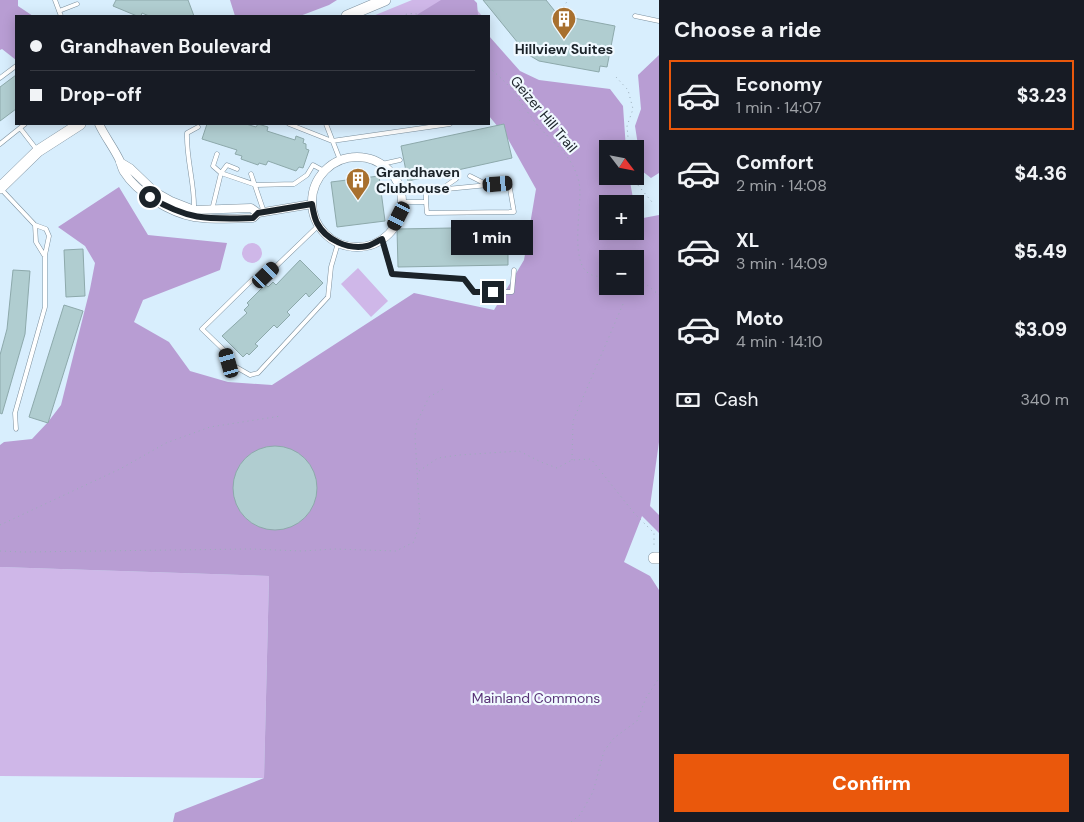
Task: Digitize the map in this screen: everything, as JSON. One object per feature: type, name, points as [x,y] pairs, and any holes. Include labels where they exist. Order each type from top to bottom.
[{"type":"street","points":[[349,15],[385,0]]},
{"type":"street","points":[[0,188],[38,152],[78,125]]},
{"type":"street","points":[[100,125],[120,162],[130,168],[155,192],[194,213],[214,219],[253,218],[261,212],[312,204]]},
{"type":"street","points":[[354,157],[382,164],[392,174],[399,187],[402,202],[399,216],[393,229],[382,239],[368,246],[353,247],[338,243],[325,234],[319,225],[312,204],[313,193],[318,179],[340,160],[354,157]]},
{"type":"street","points":[[194,213],[251,208],[261,212]]},
{"type":"lane","points":[[55,0],[61,15]]},
{"type":"lane","points":[[59,10],[77,4]]},
{"type":"lane","points":[[635,16],[659,21]]},
{"type":"lane","points":[[0,78],[15,67]]},
{"type":"lane","points":[[0,144],[24,125]]},
{"type":"lane","points":[[292,125],[332,141],[443,125]]},
{"type":"lane","points":[[326,125],[340,160]]},
{"type":"lane","points":[[194,213],[194,194],[186,150],[187,133],[198,127]]},
{"type":"lane","points":[[20,128],[38,152]]},
{"type":"lane","points":[[217,154],[213,166],[221,173],[256,185],[294,184],[307,175],[313,165],[324,172]]},
{"type":"lane","points":[[382,164],[400,160]]},
{"type":"lane","points":[[212,210],[221,173],[227,165],[237,168]]},
{"type":"lane","points":[[251,174],[256,185],[261,212]]},
{"type":"lane","points":[[470,176],[487,185]]},
{"type":"lane","points":[[441,189],[456,179]]},
{"type":"lane","points":[[509,183],[514,212],[427,213],[426,191],[487,185],[509,183]]},
{"type":"lane","points":[[0,188],[35,225],[44,228],[49,234],[45,255],[45,307],[15,413],[16,429]]},
{"type":"lane","points":[[402,202],[426,202]]},
{"type":"lane","points":[[35,225],[36,242],[45,255]]},
{"type":"lane","points":[[319,225],[266,275],[253,279],[202,330],[226,352],[229,363],[250,375],[258,373],[328,297],[331,267],[338,243]]},
{"type":"lane","points":[[382,239],[392,274],[464,279],[474,292],[512,292],[514,270]]},
{"type":"path","points":[[555,20],[568,0]]},
{"type":"path","points":[[403,15],[407,13],[423,15]]},
{"type":"path","name":"Geizer Hill Trail","points":[[490,68],[512,89],[539,127],[563,151],[575,167],[580,186],[578,248],[581,265],[588,273],[599,276]]},
{"type":"path","points":[[616,77],[628,90],[632,108],[628,126],[629,140]]},
{"type":"path","points":[[638,185],[652,202]]},
{"type":"path","points":[[644,282],[659,295]]},
{"type":"path","points":[[572,460],[573,420],[623,304]]},
{"type":"path","points":[[0,551],[250,549],[302,551],[334,549],[396,551],[414,542],[420,522],[415,436],[416,422],[429,397],[445,388]]},
{"type":"path","points":[[0,525],[120,469],[166,443],[210,427],[281,416]]},
{"type":"path","points":[[418,471],[438,458],[459,455],[519,451],[557,468],[572,460],[591,459],[634,514],[654,533],[656,558]]},
{"type":"path","points":[[571,822],[580,816],[593,792],[604,750],[614,738],[637,721],[645,700],[659,678]]},
{"type":"shaded area","points":[[412,0],[469,0],[481,15],[375,15]]},
{"type":"shaded area","points":[[252,243],[259,246],[262,253],[259,260],[252,263],[245,260],[242,253],[245,246]]},
{"type":"shaded area","points":[[358,268],[388,301],[371,317],[341,284]]},
{"type":"shaded area","points":[[0,567],[269,576],[264,778],[0,776]]},
{"type":"green space","points":[[0,0],[18,0],[18,6],[32,15],[15,15],[15,59],[2,49],[0,50]]},
{"type":"green space","points":[[230,0],[337,0],[303,15],[235,15]]},
{"type":"green space","points":[[441,0],[474,0],[477,3],[478,15],[417,15]]},
{"type":"green space","name":"Mainland Commons","points":[[490,37],[520,71],[539,80],[610,89],[623,106],[625,140],[599,140],[599,185],[631,185],[632,195],[599,195],[599,240],[644,240],[644,218],[659,215],[659,442],[650,506],[659,515],[659,533],[642,516],[624,562],[650,576],[659,590],[659,822],[173,822],[175,813],[264,778],[269,576],[0,567],[0,445],[4,442],[32,439],[61,405],[95,263],[85,246],[58,227],[119,187],[148,235],[227,243],[220,270],[143,300],[134,322],[169,342],[190,371],[228,382],[272,385],[414,293],[494,310],[524,260],[536,189],[508,139],[490,117]]},
{"type":"green space","points":[[659,55],[659,173],[651,178],[644,173],[644,140],[637,140],[635,126],[641,109],[638,75]]},
{"type":"building","points":[[116,0],[188,0],[194,15],[147,15],[142,13],[141,15],[135,15],[113,6]]},
{"type":"building","name":"Hillview Suites","points":[[483,0],[546,0],[558,15],[615,26],[607,67],[600,66],[599,72],[539,61],[527,54]]},
{"type":"building","points":[[15,76],[15,110],[0,121],[0,87]]},
{"type":"building","points":[[504,124],[512,158],[408,181],[401,146]]},
{"type":"building","points":[[207,125],[249,125],[256,127],[261,125],[268,127],[267,131],[295,140],[296,136],[304,139],[303,143],[306,144],[306,149],[309,150],[303,168],[299,167],[296,171],[268,161],[266,165],[259,163],[258,165],[241,159],[242,156],[235,154],[237,150],[202,139]]},
{"type":"building","name":"Grandhaven Clubhouse","points":[[379,176],[385,221],[337,227],[331,182]]},
{"type":"building","points":[[508,227],[508,265],[398,267],[397,229]]},
{"type":"building","points":[[83,249],[85,296],[66,297],[64,250]]},
{"type":"building","points":[[300,260],[323,283],[309,297],[306,293],[287,312],[290,315],[277,328],[274,325],[255,344],[258,346],[249,355],[247,353],[243,357],[222,336],[247,313],[244,310],[249,305],[247,303],[263,287],[266,285],[268,287],[273,282],[276,285]]},
{"type":"building","points":[[13,270],[30,271],[25,334],[2,414],[0,413],[0,355],[7,329]]},
{"type":"building","points":[[64,305],[83,311],[48,423],[29,417]]},
{"type":"building","points":[[275,446],[291,449],[305,458],[314,472],[317,488],[314,504],[305,518],[291,527],[275,530],[259,527],[245,518],[236,504],[233,488],[236,472],[245,458],[259,449]]},
{"type":"place","name":"Hillview Suites","points":[[564,40]]},
{"type":"place","name":"Grandhaven Clubhouse","points":[[358,201]]},
{"type":"route","points":[[150,197],[168,208],[185,215],[214,219],[253,218],[258,213],[312,204],[316,222],[325,234],[338,243],[353,247],[368,246],[382,239],[392,274],[464,279],[474,292],[493,292]]}]
